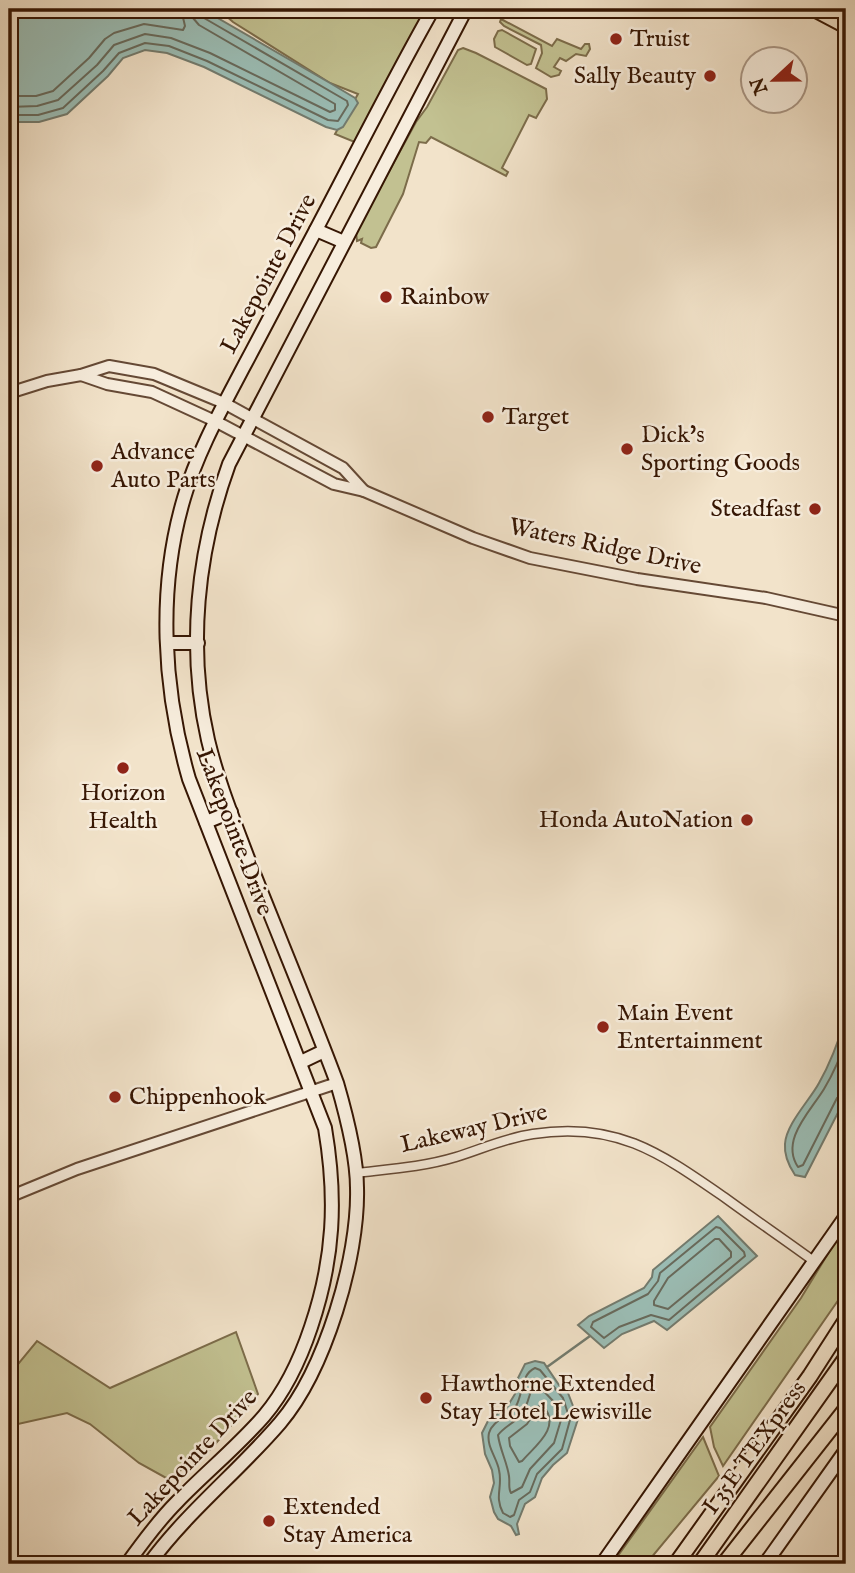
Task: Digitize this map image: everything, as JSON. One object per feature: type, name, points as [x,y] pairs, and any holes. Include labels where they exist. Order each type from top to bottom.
[{"type":"highway","points":[[676,1564],[810,1376],[846,1320]]},
{"type":"highway","points":[[821,1395],[846,1352]]},
{"type":"highway","name":"I 35E TEXpress","points":[[700,1564],[846,1358]]},
{"type":"highway","points":[[724,1564],[846,1409]]},
{"type":"main road","name":"Lakepointe Drive","points":[[127,1564],[163,1517],[265,1414],[284,1388],[303,1353],[327,1272],[333,1224],[331,1168],[325,1128],[189,779],[179,744],[167,643],[166,607],[170,556],[184,497],[215,421],[433,9]]},
{"type":"main road","name":"Lakepointe Drive","points":[[149,1564],[170,1534],[279,1423],[298,1400],[327,1335],[351,1255],[355,1225],[356,1173],[337,1083],[231,812],[208,739],[199,680],[198,643],[198,595],[207,533],[229,464],[242,436],[466,9]]},
{"type":"main road","points":[[812,9],[846,27]]},
{"type":"main road","points":[[316,230],[344,242]]},
{"type":"main road","points":[[167,643],[198,643]]},
{"type":"main road","points":[[206,822],[231,812]]},
{"type":"main road","points":[[301,1062],[324,1051]]},
{"type":"main road","points":[[602,1564],[846,1216]]},
{"type":"main road","points":[[265,1414],[279,1423]]},
{"type":"main road","points":[[765,1564],[846,1450]]},
{"type":"street","name":"Waters Ridge Drive","points":[[9,393],[109,366],[154,374],[224,403],[344,468],[364,491]]},
{"type":"street","name":"Waters Ridge Drive","points":[[81,375],[107,384],[152,392],[215,421],[334,484],[364,491],[473,538],[530,558],[637,579],[766,598],[846,616]]},
{"type":"street","points":[[9,1197],[77,1169],[337,1083]]},
{"type":"street","name":"Lakeway Drive","points":[[356,1173],[420,1166],[495,1142],[564,1130],[599,1133],[655,1151],[815,1262]]},
{"type":"shaded area","points":[[218,9],[429,9],[357,143],[335,134],[358,94],[330,83],[233,22]]},
{"type":"shaded area","points":[[501,19],[552,46],[557,39],[581,49],[585,44],[589,44],[590,49],[586,56],[576,54],[566,61],[560,58],[554,67],[561,71],[559,75],[551,77],[536,68],[542,53],[541,45],[504,26],[500,22]]},
{"type":"shaded area","points":[[502,30],[536,49],[531,64],[527,65],[495,47],[494,39],[498,31]]},
{"type":"shaded area","points":[[463,48],[546,89],[547,99],[536,118],[529,115],[502,168],[508,172],[506,176],[431,137],[426,143],[419,142],[403,194],[376,247],[371,248],[361,243],[362,239],[357,241],[356,232],[416,122],[458,50]]},
{"type":"shaded area","points":[[846,1224],[846,1289],[723,1466],[714,1447],[710,1427],[801,1298]]},
{"type":"shaded area","points":[[236,1332],[258,1394],[211,1449],[168,1479],[139,1463],[90,1424],[67,1413],[9,1426],[9,1375],[37,1341],[110,1388]]},
{"type":"shaded area","points":[[703,1437],[719,1476],[646,1564],[612,1564]]},
{"type":"water","points":[[9,9],[202,9],[355,98],[358,103],[343,127],[337,130],[204,67],[167,53],[145,50],[123,58],[108,76],[67,114],[39,122],[9,122]]},
{"type":"water","points":[[846,1017],[846,1097],[805,1177],[795,1175],[786,1156],[786,1136],[823,1075]]},
{"type":"water","points":[[718,1216],[757,1256],[667,1330],[654,1321],[622,1334],[604,1348],[578,1325],[589,1316],[644,1288],[652,1277],[653,1270]]},
{"type":"water","points":[[535,1361],[544,1363],[568,1393],[578,1419],[567,1453],[542,1478],[535,1497],[525,1504],[517,1524],[519,1534],[516,1535],[511,1526],[498,1519],[494,1512],[490,1497],[494,1483],[482,1433],[488,1421],[507,1407],[515,1394],[517,1380],[525,1364]]},
{"type":"waterway","points":[[547,1367],[590,1336]]},
{"type":"place","name":"Truist","points":[[616,39]]},
{"type":"place","name":"Sally Beauty","points":[[710,76]]},
{"type":"place","name":"Rainbow","points":[[386,297]]},
{"type":"place","name":"Target","points":[[488,417]]},
{"type":"place","name":"Dick's Sporting Goods","points":[[627,449]]},
{"type":"place","name":"Advance Auto Parts","points":[[97,466]]},
{"type":"place","name":"Steadfast","points":[[815,509]]},
{"type":"place","name":"Horizon Health","points":[[123,768]]},
{"type":"place","name":"Honda AutoNation","points":[[747,820]]},
{"type":"place","name":"Main Event Entertainment","points":[[603,1027]]},
{"type":"place","name":"Chippenhook","points":[[115,1097]]},
{"type":"place","name":"Hawthorne Extended Stay Hotel Lewisville","points":[[426,1398]]},
{"type":"place","name":"Extended Stay America","points":[[269,1521]]}]
